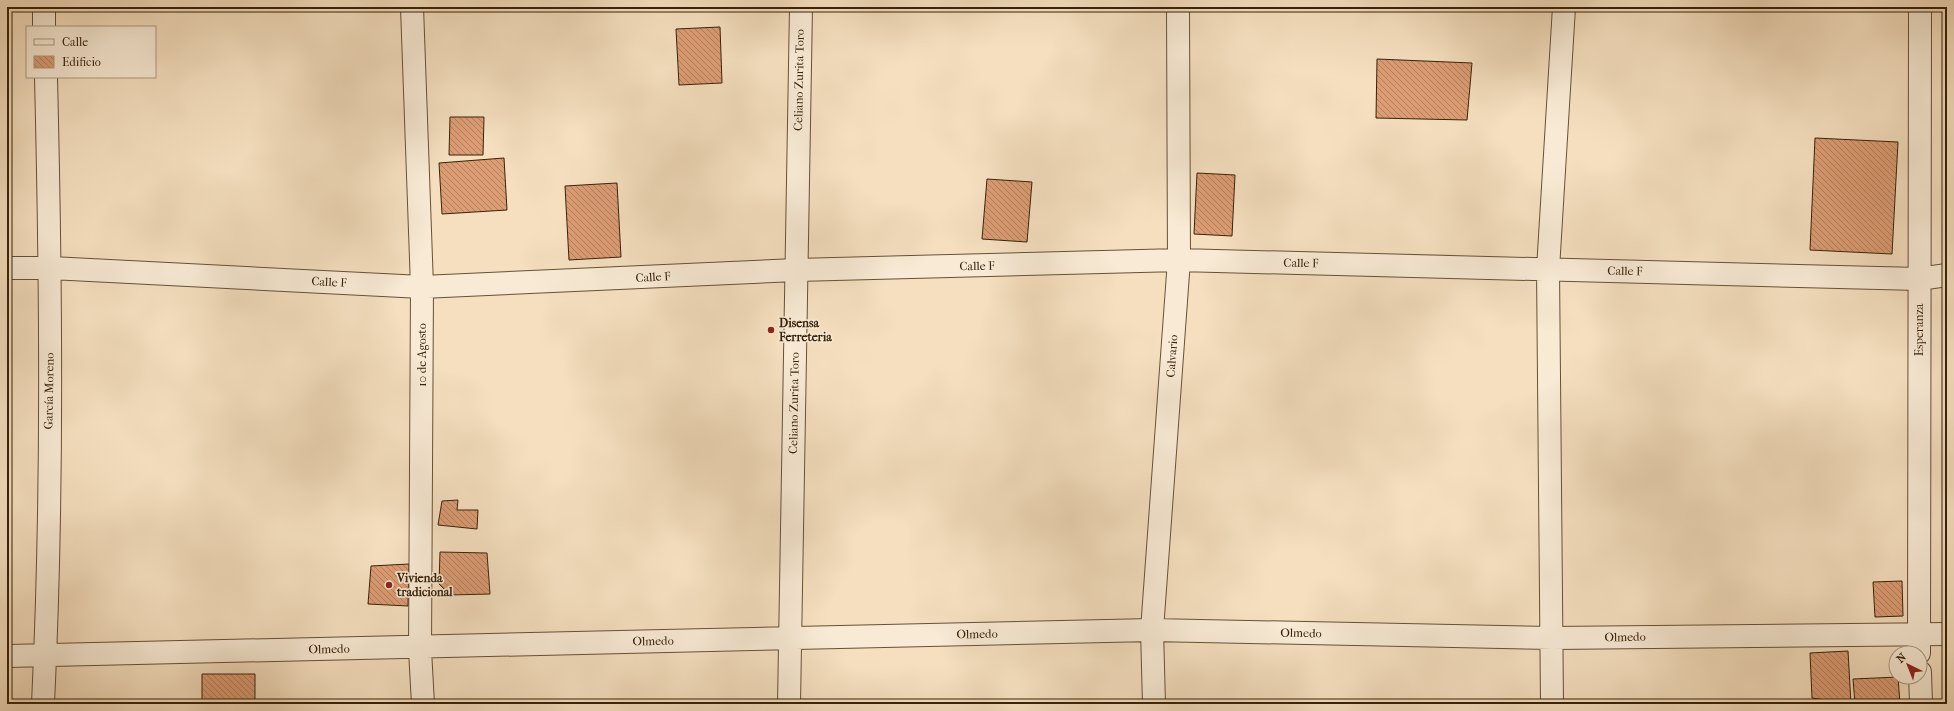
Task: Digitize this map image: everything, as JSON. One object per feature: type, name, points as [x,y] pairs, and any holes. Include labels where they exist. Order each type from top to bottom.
[{"type":"street","points":[[44,7],[44,26]]},
{"type":"street","name":"10 de Agosto","points":[[412,7],[422,287],[420,647],[423,704]]},
{"type":"street","name":"Celiano Zurita Toro","points":[[789,704],[801,7]]},
{"type":"street","name":"Calvario","points":[[1154,704],[1152,630],[1179,260],[1178,7]]},
{"type":"street","points":[[1552,704],[1548,269],[1564,7]]},
{"type":"street","name":"Esperanza","points":[[1919,643],[1920,7]]},
{"type":"street","name":"García Moreno","points":[[44,704],[46,655],[50,268],[46,78]]},
{"type":"street","name":"Calle F","points":[[7,268],[50,268],[422,287],[796,270],[1179,260],[1919,279],[1947,275]]},
{"type":"street","name":"Olmedo","points":[[7,656],[1152,630],[1552,638],[1919,643],[1947,634]]},
{"type":"street","points":[[1920,685],[1921,704]]},
{"type":"building","points":[[720,27],[722,83],[679,85],[676,29]]},
{"type":"building","points":[[1377,59],[1472,63],[1467,120],[1376,118]]},
{"type":"building","points":[[450,117],[484,117],[483,155],[449,155]]},
{"type":"building","points":[[1815,138],[1898,142],[1892,254],[1810,250]]},
{"type":"building","points":[[504,158],[507,210],[442,214],[439,163]]},
{"type":"building","points":[[1197,173],[1235,175],[1232,236],[1194,234]]},
{"type":"building","points":[[987,179],[1032,182],[1027,242],[982,239]]},
{"type":"building","points":[[617,183],[621,257],[569,260],[565,186]]},
{"type":"building","points":[[458,500],[457,510],[478,510],[477,529],[438,525],[442,501]]},
{"type":"building","points":[[440,552],[487,553],[490,594],[450,595],[439,584]]},
{"type":"building","name":"Vivienda tradicional","points":[[409,564],[408,606],[368,604],[371,566]]},
{"type":"building","points":[[1902,581],[1903,616],[1875,617],[1873,582]]},
{"type":"building","points":[[1848,651],[1851,704],[1812,698],[1810,653]]},
{"type":"building","points":[[202,674],[255,674],[255,704],[202,704]]},
{"type":"building","points":[[1888,677],[1888,685],[1899,685],[1900,704],[1855,704],[1853,679]]},
{"type":"place","name":"Disensa Ferreteria","points":[[771,330]]},
{"type":"place","name":"Vivienda tradicional","points":[[389,585]]}]
